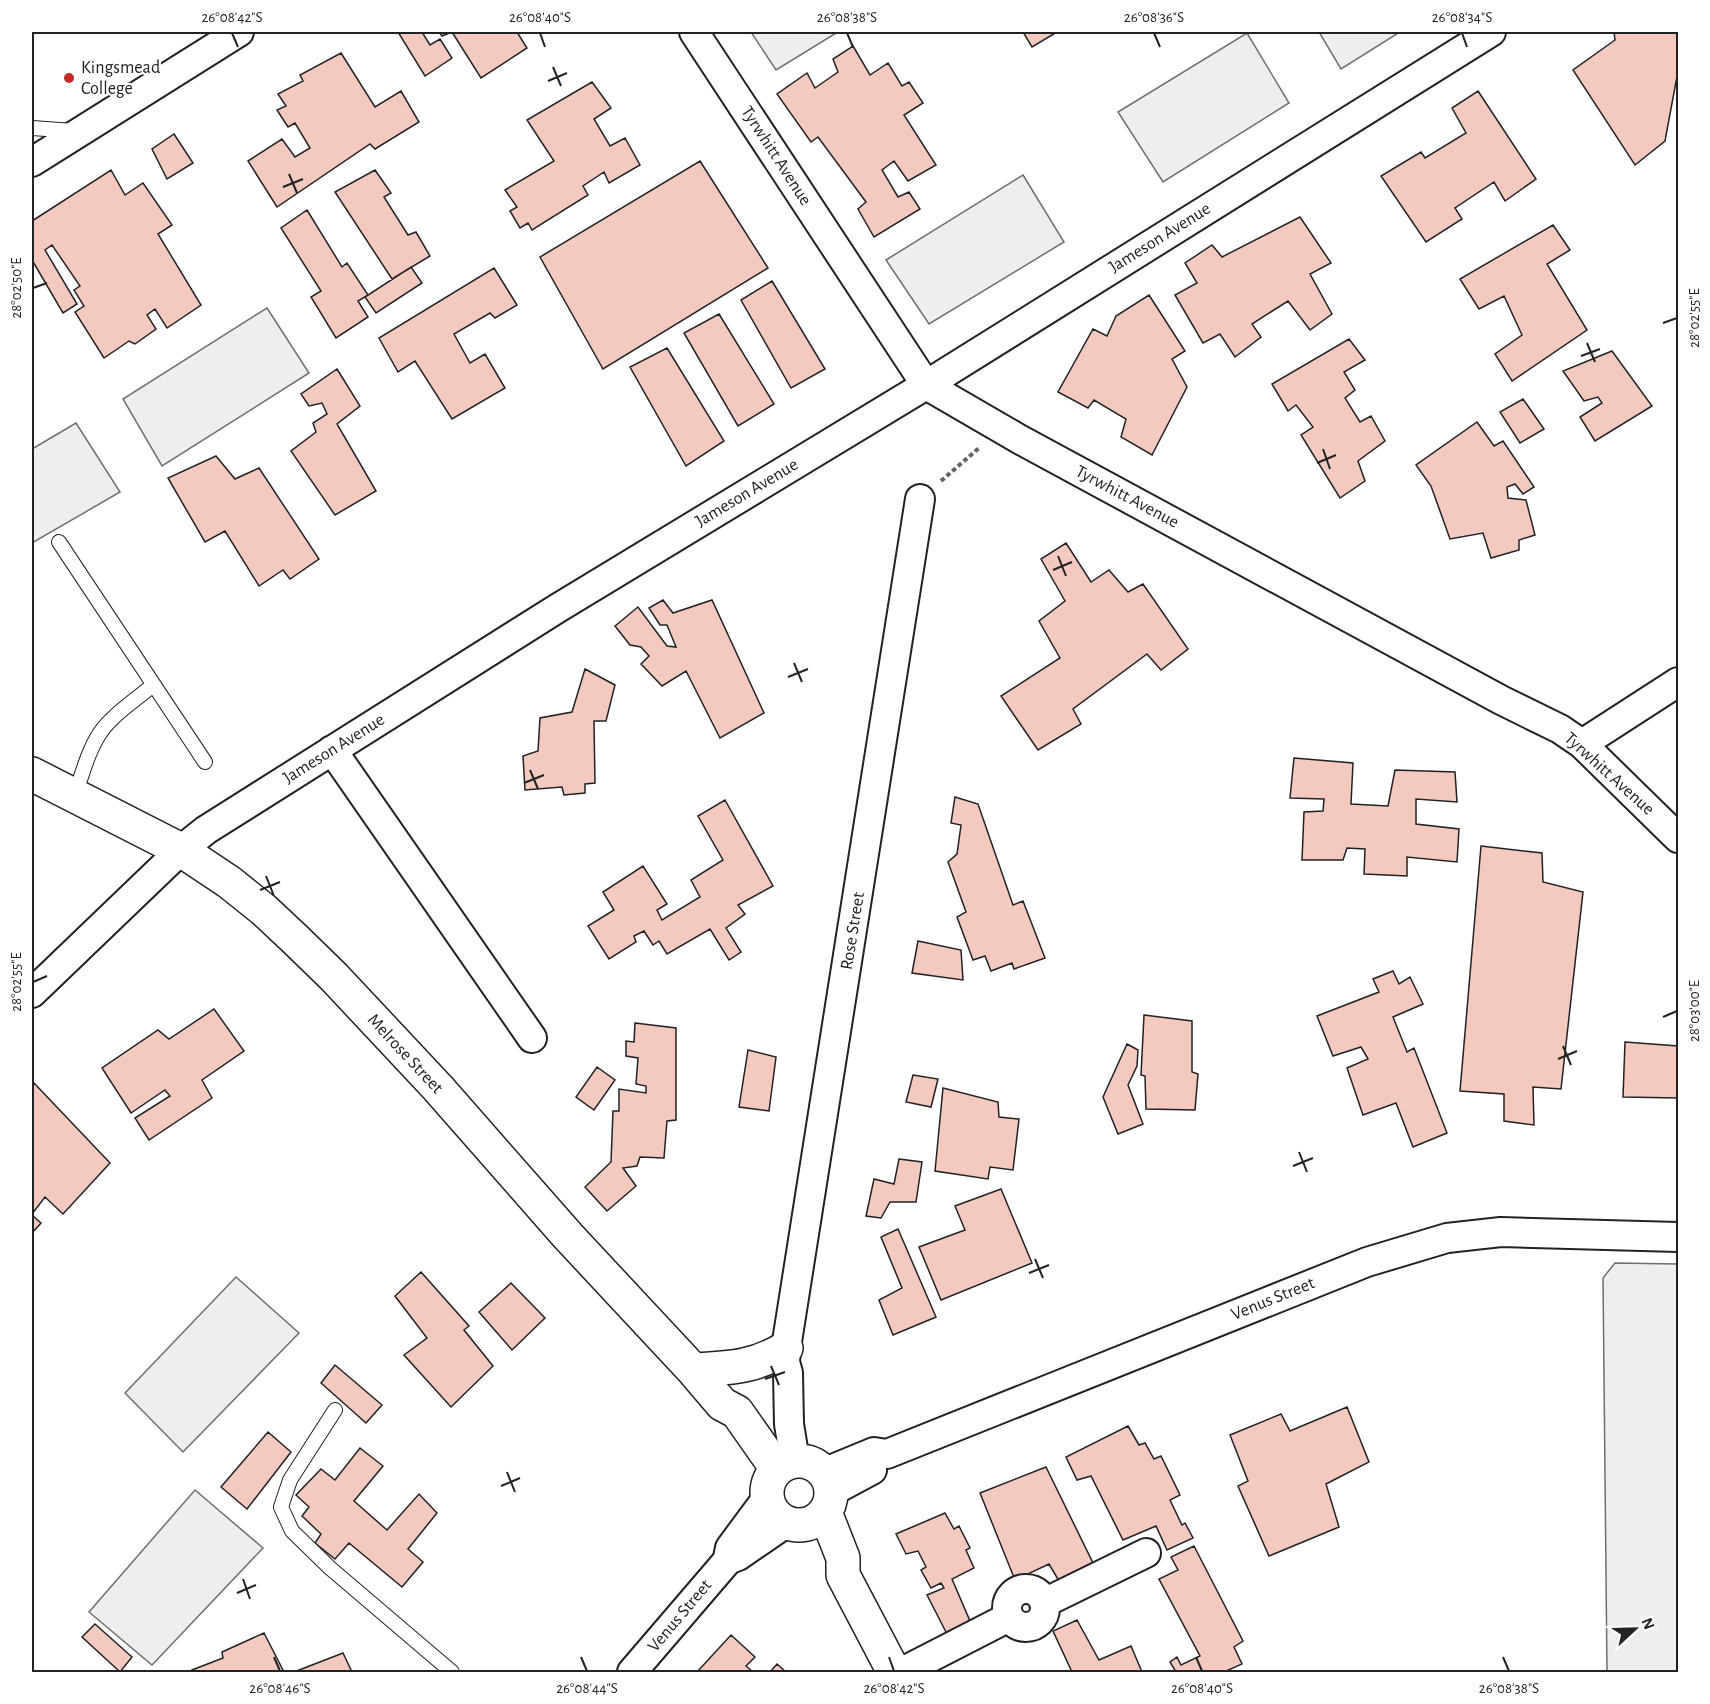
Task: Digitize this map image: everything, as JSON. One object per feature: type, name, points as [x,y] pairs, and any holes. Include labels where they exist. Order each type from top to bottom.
[{"type":"street","points":[[32,162],[239,32]]},
{"type":"street","name":"Tyrwhitt Avenue","points":[[694,32],[926,385],[1001,429],[1501,700],[1560,729],[1581,744],[1678,838]]},
{"type":"street","name":"Jameson Avenue","points":[[32,993],[181,850],[207,830],[558,608],[926,385],[1491,32]]},
{"type":"street","name":"Rose Street","points":[[796,1491],[772,1431],[771,1397],[778,1371],[786,1355],[920,499]]},
{"type":"street","points":[[1581,744],[1678,682]]},
{"type":"street","points":[[332,750],[532,1038]]},
{"type":"street","name":"Melrose Street","points":[[32,774],[181,850],[229,882],[264,910],[334,977],[438,1088],[568,1236],[722,1404],[727,1425],[796,1491],[843,1558],[843,1575],[894,1672]]},
{"type":"street","name":"Venus Street","points":[[632,1672],[728,1560],[730,1548],[796,1491],[874,1452],[887,1454],[1367,1262],[1447,1239],[1501,1232],[1678,1237]]},
{"type":"street","points":[[693,1371],[730,1368],[786,1355]]},
{"type":"street","points":[[902,1672],[1009,1617],[1021,1627],[1037,1624],[1045,1611],[1044,1603],[1146,1553]]},
{"type":"lane","points":[[32,128],[79,131]]},
{"type":"lane","points":[[59,542],[205,762]]},
{"type":"lane","points":[[75,795],[89,754],[100,732],[153,684]]},
{"type":"lane","points":[[335,1410],[290,1480],[281,1507],[292,1531],[330,1568],[452,1672]]},
{"type":"path","points":[[920,499],[1001,429]]},
{"type":"shaded area","points":[[751,32],[838,32],[776,70]]},
{"type":"shaded area","points":[[1319,32],[1400,32],[1341,69]]},
{"type":"shaded area","points":[[1247,33],[1289,103],[1163,182],[1118,112]]},
{"type":"shaded area","points":[[1023,175],[1064,242],[929,324],[886,260]]},
{"type":"shaded area","points":[[267,308],[309,373],[162,466],[123,399]]},
{"type":"shaded area","points":[[76,423],[120,492],[32,543],[32,449]]},
{"type":"shaded area","points":[[1615,1263],[1678,1264],[1678,1672],[1607,1672],[1603,1278]]},
{"type":"shaded area","points":[[236,1277],[299,1333],[183,1452],[125,1393]]},
{"type":"shaded area","points":[[195,1490],[263,1548],[152,1665],[89,1612]]},
{"type":"building","points":[[398,32],[422,32],[430,45],[440,39],[452,58],[425,76]]},
{"type":"building","points":[[439,32],[452,32],[442,36]]},
{"type":"building","points":[[452,32],[517,32],[527,48],[481,78]]},
{"type":"building","points":[[1023,32],[1057,32],[1032,47]]},
{"type":"building","points":[[1614,32],[1678,32],[1678,71],[1665,141],[1635,165],[1573,70],[1615,40]]},
{"type":"building","points":[[853,46],[870,75],[888,63],[902,86],[909,82],[923,103],[904,115],[936,165],[908,181],[894,161],[882,170],[898,197],[909,192],[920,209],[874,237],[858,209],[866,202],[818,137],[811,142],[777,94],[807,73],[815,88],[838,72],[833,59]]},
{"type":"building","points":[[341,53],[375,107],[401,91],[419,122],[375,149],[370,144],[277,207],[248,161],[282,139],[295,157],[310,148],[295,123],[288,127],[277,110],[286,106],[278,94],[303,81],[300,75]]},
{"type":"building","points":[[592,82],[611,108],[594,119],[610,146],[625,138],[640,165],[609,183],[604,172],[583,186],[588,195],[532,230],[528,223],[520,228],[510,211],[517,207],[505,190],[554,161],[527,120]]},
{"type":"building","points":[[1478,91],[1536,179],[1505,201],[1494,182],[1455,208],[1462,219],[1426,242],[1381,176],[1421,152],[1425,158],[1466,133],[1452,108]]},
{"type":"building","points":[[174,134],[193,163],[167,179],[152,149]]},
{"type":"building","points":[[700,161],[768,268],[603,369],[540,257]]},
{"type":"building","points":[[111,170],[125,195],[143,183],[172,225],[158,234],[201,305],[167,328],[155,309],[147,315],[156,329],[135,344],[129,341],[104,358],[75,312],[84,306],[74,290],[80,286],[52,245],[45,250],[77,304],[63,313],[32,260],[32,221]]},
{"type":"building","points":[[375,170],[391,193],[384,197],[408,235],[416,232],[430,256],[392,279],[335,192]]},
{"type":"building","points":[[307,210],[342,267],[347,263],[368,295],[358,301],[368,317],[336,338],[311,297],[321,291],[281,228]]},
{"type":"building","points":[[1300,217],[1331,263],[1310,274],[1332,314],[1310,330],[1288,301],[1252,324],[1261,337],[1235,357],[1220,334],[1203,343],[1175,295],[1197,283],[1185,263],[1212,245],[1222,257]]},
{"type":"building","points":[[1553,225],[1570,250],[1547,264],[1587,330],[1512,381],[1495,354],[1522,335],[1504,296],[1479,309],[1460,279]]},
{"type":"building","points":[[411,267],[422,283],[376,313],[365,297]]},
{"type":"building","points":[[494,268],[517,305],[495,318],[490,313],[454,334],[470,363],[485,354],[505,388],[452,419],[415,361],[398,372],[379,338]]},
{"type":"building","points":[[772,281],[825,369],[791,388],[741,300]]},
{"type":"building","points":[[1149,295],[1185,351],[1172,359],[1187,387],[1152,455],[1121,437],[1126,419],[1094,400],[1088,408],[1058,392],[1093,329],[1107,336],[1116,316]]},
{"type":"building","points":[[719,314],[774,404],[738,426],[684,333]]},
{"type":"building","points":[[1349,339],[1365,360],[1344,372],[1355,390],[1345,398],[1360,422],[1371,416],[1385,441],[1358,461],[1365,481],[1340,498],[1301,435],[1313,427],[1296,405],[1288,411],[1272,384]]},
{"type":"building","points":[[667,348],[724,441],[686,466],[630,367]]},
{"type":"building","points":[[1612,351],[1652,406],[1595,441],[1580,417],[1602,403],[1598,397],[1584,401],[1563,371]]},
{"type":"building","points":[[337,369],[360,406],[337,424],[376,491],[335,515],[291,451],[316,432],[313,423],[327,414],[322,403],[309,406],[301,394]]},
{"type":"building","points":[[1523,399],[1544,429],[1520,443],[1500,412]]},
{"type":"building","points":[[1477,422],[1494,446],[1503,441],[1534,487],[1523,494],[1515,484],[1507,487],[1508,498],[1526,500],[1535,535],[1519,540],[1519,550],[1491,558],[1483,533],[1450,539],[1431,486],[1416,465]]},
{"type":"building","points":[[216,456],[235,479],[259,468],[319,559],[290,579],[283,570],[259,586],[225,531],[205,542],[168,478]]},
{"type":"building","points":[[1066,543],[1091,582],[1109,570],[1128,592],[1143,584],[1188,649],[1161,670],[1147,654],[1073,709],[1081,724],[1038,750],[1001,696],[1060,658],[1039,621],[1065,601],[1041,559]]},
{"type":"building","points":[[663,600],[673,613],[712,600],[764,713],[720,738],[686,671],[662,686],[641,664],[649,656],[641,647],[630,645],[615,626],[638,607],[667,646],[676,647],[667,625],[660,625],[649,608]]},
{"type":"building","points":[[585,669],[615,685],[606,721],[594,721],[595,783],[585,784],[585,793],[564,795],[562,787],[525,790],[523,756],[538,751],[540,718],[572,712]]},
{"type":"building","points":[[1294,758],[1353,763],[1351,804],[1388,806],[1395,770],[1455,772],[1457,802],[1416,799],[1416,824],[1459,829],[1457,862],[1407,857],[1407,876],[1364,874],[1365,849],[1347,848],[1343,860],[1302,860],[1304,812],[1323,811],[1324,799],[1290,798]]},
{"type":"building","points":[[955,797],[978,804],[1013,905],[1023,901],[1045,958],[1014,969],[1012,963],[991,971],[985,956],[973,960],[957,917],[966,912],[948,862],[957,854],[961,825],[951,823]]},
{"type":"building","points":[[725,800],[773,886],[738,905],[745,914],[726,928],[741,952],[729,960],[710,929],[667,954],[659,941],[653,945],[644,931],[634,936],[636,942],[609,959],[588,926],[614,910],[603,892],[643,866],[667,904],[657,910],[662,920],[700,897],[691,880],[723,860],[698,816]]},
{"type":"building","points":[[1481,846],[1542,853],[1543,882],[1583,892],[1561,1089],[1533,1087],[1534,1125],[1504,1121],[1504,1094],[1460,1091]]},
{"type":"building","points":[[918,941],[961,950],[963,980],[912,973]]},
{"type":"building","points":[[1393,971],[1399,984],[1410,977],[1423,1004],[1393,1017],[1407,1052],[1414,1048],[1447,1133],[1413,1147],[1396,1103],[1363,1115],[1347,1068],[1368,1059],[1361,1047],[1333,1056],[1317,1016],[1379,992],[1373,979]]},
{"type":"building","points":[[214,1009],[244,1051],[202,1080],[212,1098],[149,1140],[135,1118],[170,1096],[165,1090],[131,1113],[102,1068],[158,1030],[169,1039]]},
{"type":"building","points":[[1144,1015],[1192,1021],[1192,1072],[1198,1074],[1195,1110],[1146,1109],[1145,1076],[1141,1075]]},
{"type":"building","points":[[635,1023],[676,1028],[676,1120],[667,1121],[664,1158],[640,1157],[637,1166],[623,1168],[636,1186],[607,1211],[585,1187],[611,1162],[613,1111],[619,1111],[619,1089],[646,1093],[646,1086],[636,1084],[638,1058],[626,1056],[626,1041],[634,1042]]},
{"type":"building","points":[[1625,1042],[1678,1046],[1678,1098],[1623,1097]]},
{"type":"building","points":[[1127,1044],[1138,1050],[1137,1066],[1128,1085],[1143,1124],[1118,1134],[1103,1097]]},
{"type":"building","points":[[748,1050],[776,1057],[769,1111],[739,1107]]},
{"type":"building","points":[[597,1067],[615,1080],[594,1110],[576,1097]]},
{"type":"building","points":[[913,1075],[938,1079],[931,1107],[906,1102]]},
{"type":"building","points":[[34,1083],[110,1163],[63,1214],[45,1197],[32,1214],[32,1086]]},
{"type":"building","points":[[943,1088],[998,1102],[999,1117],[1019,1119],[1013,1170],[990,1167],[988,1179],[935,1171]]},
{"type":"building","points":[[899,1159],[922,1162],[916,1202],[890,1202],[881,1218],[866,1216],[874,1179],[894,1184]]},
{"type":"building","points":[[1001,1189],[1032,1263],[941,1300],[919,1247],[965,1230],[955,1206]]},
{"type":"building","points":[[32,1215],[41,1223],[32,1233]]},
{"type":"building","points":[[898,1229],[936,1317],[893,1335],[879,1300],[902,1288],[881,1237]]},
{"type":"building","points":[[421,1272],[469,1326],[464,1330],[493,1366],[451,1407],[404,1355],[427,1338],[395,1296]]},
{"type":"building","points":[[511,1283],[545,1318],[512,1350],[479,1312]]},
{"type":"building","points":[[335,1365],[382,1405],[366,1423],[321,1383]]},
{"type":"building","points":[[1347,1407],[1369,1462],[1326,1484],[1339,1527],[1269,1556],[1238,1486],[1248,1481],[1230,1435],[1281,1414],[1290,1431]]},
{"type":"building","points":[[1128,1426],[1139,1445],[1145,1443],[1154,1459],[1161,1456],[1180,1495],[1170,1500],[1182,1525],[1185,1523],[1193,1538],[1167,1550],[1156,1526],[1123,1540],[1091,1476],[1077,1480],[1066,1457]]},
{"type":"building","points":[[268,1432],[291,1452],[247,1509],[221,1487]]},
{"type":"building","points":[[360,1448],[383,1466],[354,1501],[387,1530],[419,1494],[437,1513],[408,1549],[423,1562],[402,1587],[349,1543],[335,1559],[315,1543],[321,1534],[302,1516],[309,1507],[296,1495],[321,1469],[335,1480]]},
{"type":"building","points":[[1046,1467],[1093,1563],[1059,1581],[1049,1564],[1015,1580],[980,1493]]},
{"type":"building","points":[[945,1513],[954,1529],[959,1526],[970,1548],[966,1550],[974,1568],[952,1579],[970,1621],[947,1634],[927,1595],[944,1588],[941,1583],[931,1588],[921,1570],[926,1567],[918,1551],[906,1554],[896,1534]]},
{"type":"building","points":[[1194,1546],[1243,1641],[1234,1647],[1242,1664],[1224,1672],[1176,1672],[1170,1662],[1177,1657],[1181,1665],[1200,1656],[1159,1579],[1178,1570],[1171,1557]]},
{"type":"building","points":[[1077,1620],[1099,1660],[1131,1646],[1142,1672],[1072,1672],[1053,1631]]},
{"type":"building","points":[[95,1624],[132,1657],[120,1672],[82,1637]]},
{"type":"building","points":[[264,1633],[284,1672],[193,1672],[192,1670],[223,1658],[222,1652]]},
{"type":"building","points":[[731,1635],[755,1657],[746,1666],[753,1672],[697,1672]]},
{"type":"building","points":[[343,1653],[352,1672],[294,1672]]},
{"type":"building","points":[[777,1664],[786,1672],[770,1672]]},
{"type":"place","name":"Kingsmead College","points":[[69,78]]}]
